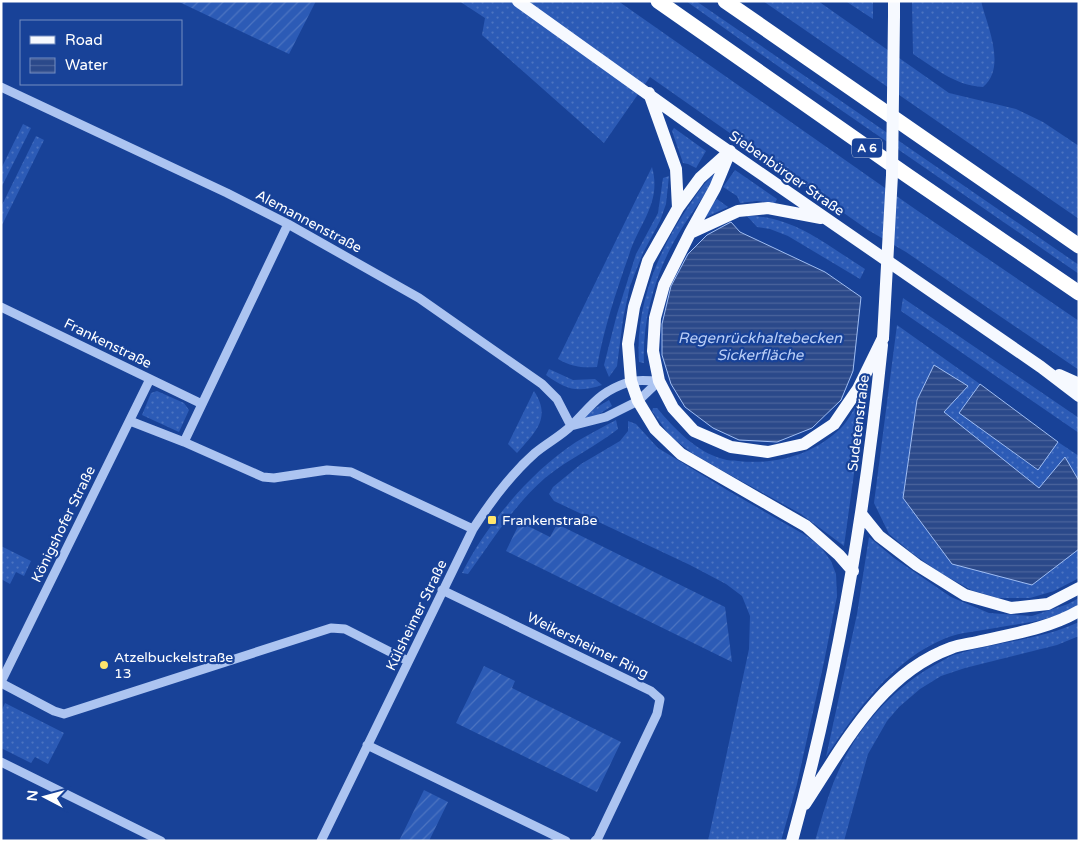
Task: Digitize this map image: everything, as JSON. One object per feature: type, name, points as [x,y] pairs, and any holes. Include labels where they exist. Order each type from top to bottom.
[{"type":"highway","name":"A 6","points":[[658,1],[900,171],[1079,293]]},
{"type":"highway","points":[[725,1],[1079,246]]},
{"type":"main road","name":"Siebenbürger Straße","points":[[518,1],[826,219],[1041,367],[1079,396]]},
{"type":"main road","name":"Sudetenstraße","points":[[792,841],[836,660],[862,515],[874,423],[883,338],[892,175],[894,1]]},
{"type":"main road","points":[[649,93],[676,169],[678,208]]},
{"type":"main road","points":[[730,151],[716,188],[664,284],[655,318],[653,351],[659,381],[673,408],[694,431],[731,448],[768,452],[804,444],[834,424],[858,389],[883,338]]},
{"type":"main road","points":[[730,151],[700,178],[678,208],[648,261],[634,307],[628,344],[631,381],[638,401],[654,429],[681,454],[806,526],[839,556],[852,571]]},
{"type":"main road","points":[[690,234],[738,211],[768,208],[826,219]]},
{"type":"main road","name":"Siebenbürger Straße","points":[[1041,367],[1079,384]]},
{"type":"main road","points":[[862,515],[879,536],[917,565],[966,595],[1011,608],[1048,604],[1079,588]]},
{"type":"main road","points":[[800,810],[864,716],[888,688],[916,666],[951,648],[1043,626],[1079,611]]},
{"type":"street","name":"Alemannenstraße","points":[[1,87],[227,193],[288,224],[419,298],[536,379],[557,399],[570,426]]},
{"type":"street","points":[[184,442],[288,224]]},
{"type":"street","name":"Frankenstraße","points":[[1,307],[202,404]]},
{"type":"street","name":"Königshofer Straße","points":[[1,682],[150,379]]},
{"type":"street","name":"Külsheimer Straße","points":[[321,841],[442,590],[473,529],[496,494],[508,479],[536,452],[570,426],[596,398],[631,381],[659,381]]},
{"type":"street","name":"Külsheimer Straße","points":[[570,426],[606,417],[638,401],[659,381]]},
{"type":"street","points":[[130,420],[263,477],[274,478],[327,470],[351,472],[473,529]]},
{"type":"street","name":"Weikersheimer Ring","points":[[442,590],[651,691],[660,699],[657,714],[598,838],[594,841]]},
{"type":"street","points":[[1,682],[54,711],[64,714],[331,628],[345,629],[408,661]]},
{"type":"street","points":[[367,745],[566,841]]},
{"type":"street","points":[[1,762],[161,841]]},
{"type":"shaded area","points":[[177,1],[316,1],[289,54]]},
{"type":"shaded area","points":[[459,1],[618,1],[915,209],[1079,321],[1079,370],[906,252],[868,230],[650,77],[604,143],[482,35],[485,18]]},
{"type":"shaded area","points":[[686,1],[696,1],[1079,265],[1079,274],[809,88]]},
{"type":"shaded area","points":[[763,1],[818,1],[949,93],[1016,109],[1043,122],[1079,146],[1079,219]]},
{"type":"shaded area","points":[[873,1],[873,19],[847,2]]},
{"type":"shaded area","points":[[912,1],[981,1],[991,34],[994,58],[994,69],[990,79],[983,87],[955,80],[913,54]]},
{"type":"shaded area","points":[[23,124],[31,128],[1,188],[1,169]]},
{"type":"shaded area","points":[[674,128],[706,151],[696,168],[683,163],[672,131]]},
{"type":"shaded area","points":[[36,136],[44,140],[1,227],[1,207]]},
{"type":"shaded area","points":[[652,167],[654,191],[652,202],[633,244],[620,283],[607,324],[597,367],[577,366],[563,362],[558,359]]},
{"type":"shaded area","points":[[735,170],[777,199],[775,203],[757,201],[740,203],[737,196],[723,187]]},
{"type":"shaded area","points":[[717,172],[673,243],[658,276],[646,328],[644,363],[639,362],[641,321],[650,281],[677,224],[704,184]]},
{"type":"shaded area","points":[[669,176],[666,204],[660,221],[643,253],[630,286],[623,319],[617,366],[609,377],[604,365],[617,314],[636,254],[658,213],[663,178]]},
{"type":"shaded area","points":[[717,199],[728,207],[702,219],[708,208]]},
{"type":"shaded area","points":[[747,216],[779,221],[809,234],[865,269],[860,279],[788,236],[770,229],[757,227]]},
{"type":"shaded area","points":[[903,298],[1079,418],[1079,433],[901,311]]},
{"type":"shaded area","points":[[897,325],[980,384],[960,413],[1037,470],[1058,442],[1079,456],[1079,578],[1054,591],[1030,598],[998,598],[971,590],[939,572],[889,534],[874,503]]},
{"type":"shaded area","points":[[549,369],[573,380],[595,379],[602,385],[586,389],[566,387],[546,375]]},
{"type":"shaded area","points":[[157,391],[184,403],[189,410],[179,432],[142,415],[151,393]]},
{"type":"shaded area","points":[[534,391],[539,401],[541,417],[535,431],[517,453],[508,444]]},
{"type":"shaded area","points":[[609,400],[612,406],[585,423],[582,416]]},
{"type":"shaded area","points":[[858,402],[863,408],[844,546],[801,514],[692,453],[670,436],[652,411],[653,408],[657,408],[686,438],[713,456],[725,460],[752,462],[793,456],[818,445],[844,425]]},
{"type":"shaded area","points":[[616,420],[618,429],[545,478],[523,500],[468,574],[462,573],[497,518],[511,500],[542,468],[576,442]]},
{"type":"shaded area","points":[[628,421],[636,424],[658,448],[805,535],[820,546],[831,561],[836,574],[837,596],[824,662],[797,784],[781,841],[708,841],[749,649],[750,616],[742,596],[726,584],[690,565],[554,501],[549,494],[553,487],[581,464],[620,441],[628,431]]},
{"type":"shaded area","points":[[520,522],[550,537],[557,524],[725,607],[732,662],[506,551]]},
{"type":"shaded area","points":[[869,537],[894,558],[951,597],[989,613],[1032,616],[1068,604],[1079,598],[1079,604],[1070,610],[1049,618],[958,634],[927,648],[909,659],[877,688],[863,704],[826,757],[857,614]]},
{"type":"shaded area","points":[[1,546],[31,561],[24,576],[16,572],[10,584],[1,579]]},
{"type":"shaded area","points":[[1079,622],[1079,636],[1057,645],[965,668],[941,676],[920,689],[899,707],[887,721],[868,754],[844,841],[815,841],[831,789],[846,755],[867,723],[908,682],[953,655],[1034,637]]},
{"type":"shaded area","points":[[484,666],[515,681],[512,688],[621,742],[597,792],[456,723]]},
{"type":"shaded area","points":[[5,703],[64,733],[48,764],[35,757],[31,763],[1,748],[1,712]]},
{"type":"shaded area","points":[[424,790],[448,802],[429,841],[399,841]]},
{"type":"water","name":"Regenrückhaltebecken Sickerfläche","points":[[731,222],[740,232],[825,272],[861,297],[853,371],[841,400],[812,428],[777,442],[739,440],[713,428],[685,407],[671,384],[662,355],[662,324],[671,286],[688,254],[707,235]]},
{"type":"water","points":[[934,365],[968,386],[944,412],[1039,488],[1065,457],[1079,481],[1079,549],[1032,585],[952,564],[903,498],[917,400]]},
{"type":"water","points":[[980,384],[1058,442],[1038,470],[959,413]]},
{"type":"place","name":"Frankenstraße","points":[[492,520]]},
{"type":"place","name":"Atzelbuckelstraße 13","points":[[104,665]]}]
